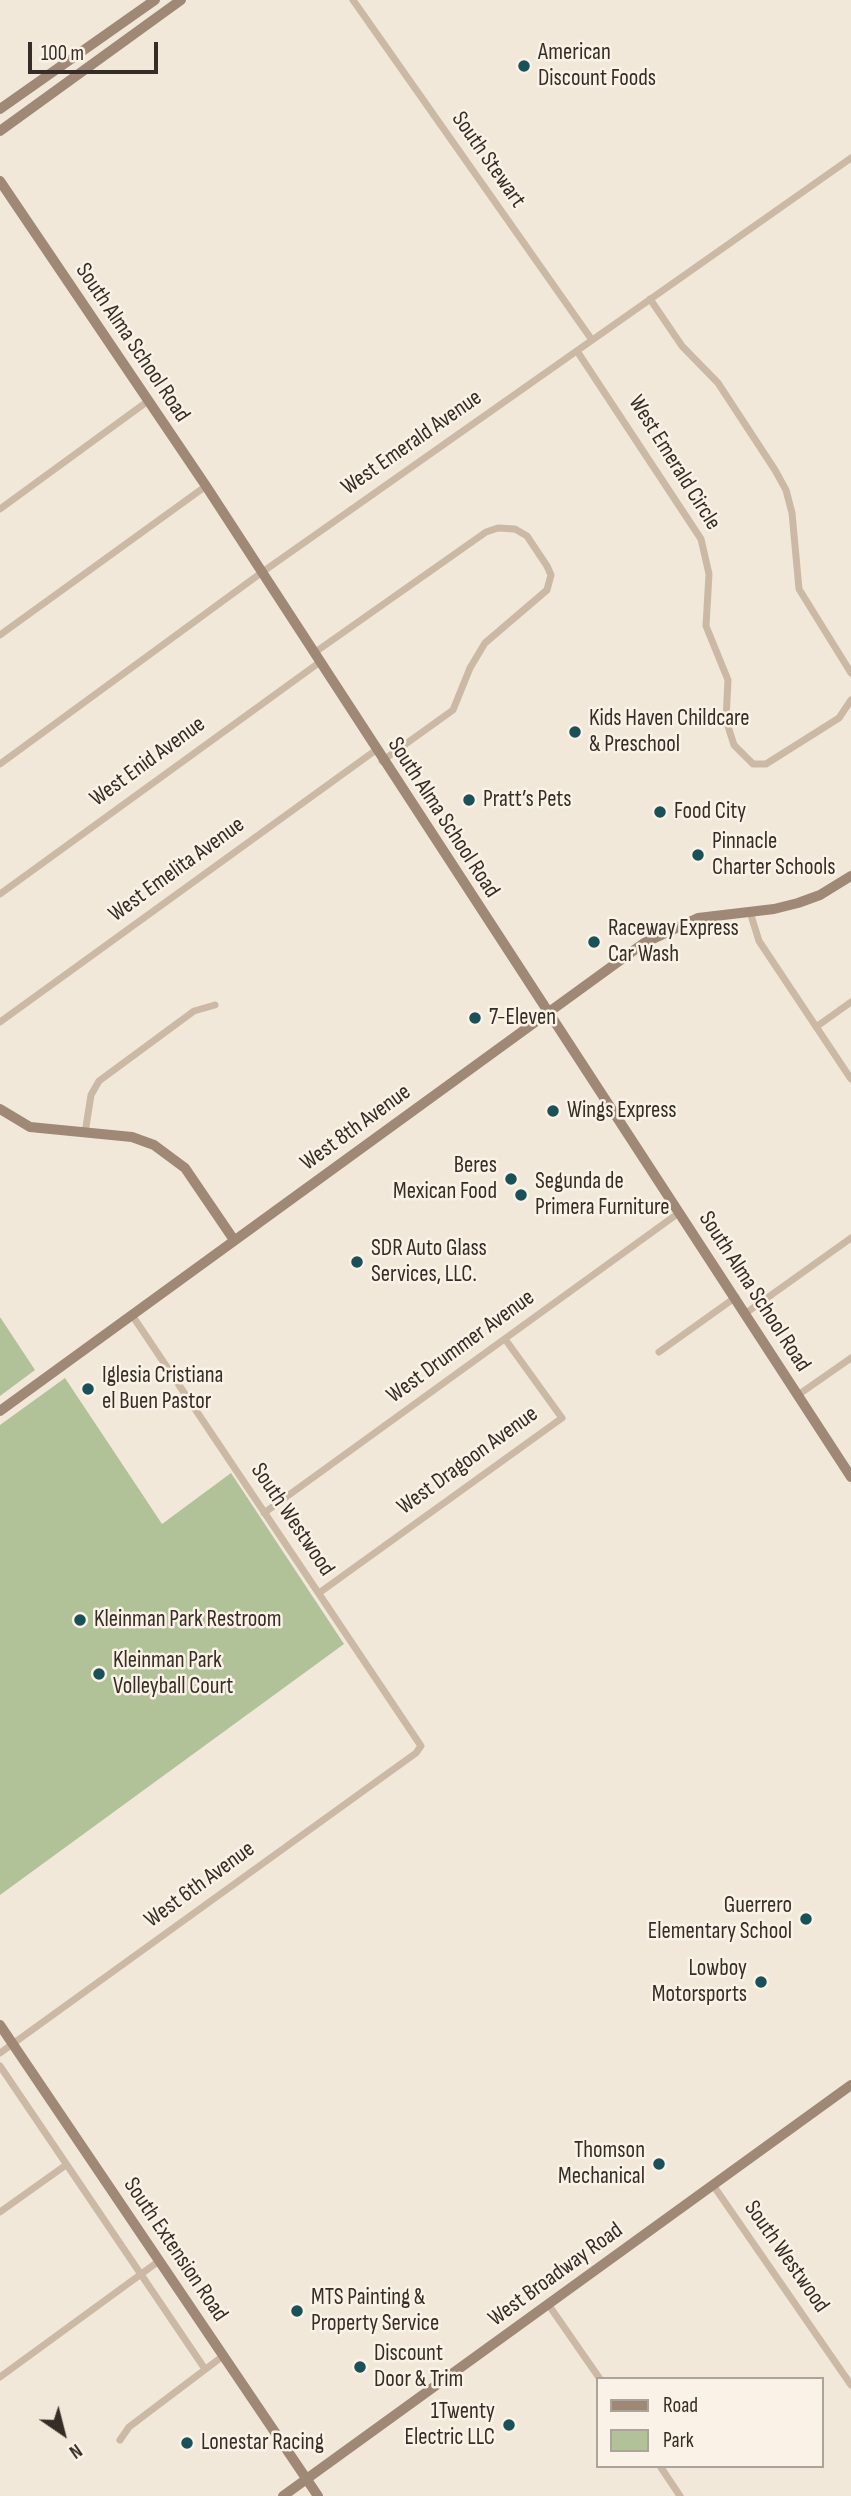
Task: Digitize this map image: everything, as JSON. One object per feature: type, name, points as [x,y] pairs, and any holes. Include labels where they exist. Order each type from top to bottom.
[{"type":"main road","points":[[0,109],[155,0]]},
{"type":"main road","points":[[0,131],[181,0]]},
{"type":"main road","name":"South Alma School Road","points":[[0,181],[206,486],[382,761],[736,1297],[851,1478]]},
{"type":"main road","name":"West 8th Avenue","points":[[0,1411],[631,951],[667,930],[698,918],[774,909],[820,895],[851,876]]},
{"type":"main road","points":[[0,1109],[30,1127],[132,1137],[166,1153],[194,1180],[234,1240]]},
{"type":"main road","name":"South Extension Road","points":[[0,2025],[318,2496]]},
{"type":"main road","name":"West Broadway Road","points":[[283,2496],[851,2085]]},
{"type":"street","name":"South Stewart","points":[[353,0],[592,341]]},
{"type":"street","name":"West Emerald Avenue","points":[[0,764],[261,573],[851,158]]},
{"type":"street","points":[[650,299],[682,346],[718,383],[775,470],[792,513],[799,589],[851,673]]},
{"type":"street","name":"West Emerald Circle","points":[[577,351],[701,539],[709,574],[706,626],[728,680],[726,720],[734,745],[753,764],[766,764],[839,718],[851,700]]},
{"type":"street","points":[[0,509],[148,401]]},
{"type":"street","points":[[0,635],[206,486]]},
{"type":"street","name":"West Enid Avenue","points":[[0,894],[486,532],[498,528],[514,529],[527,536],[551,575],[547,590],[485,643],[470,668],[453,710],[382,761]]},
{"type":"street","name":"West Emelita Avenue","points":[[0,1022],[376,750]]},
{"type":"street","points":[[750,912],[760,941],[851,1079]]},
{"type":"street","points":[[816,1027],[851,1002]]},
{"type":"street","points":[[85,1133],[91,1095],[99,1082],[194,1011],[215,1005]]},
{"type":"street","name":"West Drummer Avenue","points":[[264,1513],[680,1212]]},
{"type":"street","points":[[746,1313],[851,1238]]},
{"type":"street","points":[[659,1352],[736,1297]]},
{"type":"street","name":"South Westwood","points":[[132,1315],[421,1746]]},
{"type":"street","name":"West Dragoon Avenue","points":[[319,1593],[562,1418],[505,1339]]},
{"type":"street","points":[[798,1395],[851,1358]]},
{"type":"street","name":"West 6th Avenue","points":[[0,2053],[416,1753],[421,1746]]},
{"type":"street","name":"South Extension Road","points":[[0,2066],[205,2369]]},
{"type":"street","points":[[0,2212],[65,2165]]},
{"type":"street","name":"South Westwood","points":[[713,2185],[851,2385]]},
{"type":"street","points":[[0,2377],[159,2261]]},
{"type":"street","points":[[548,2304],[599,2377]]},
{"type":"street","points":[[120,2440],[129,2427],[223,2356]]},
{"type":"street","points":[[661,2468],[680,2496]]},
{"type":"green space","points":[[0,1317],[35,1370],[0,1396]]},
{"type":"green space","points":[[65,1378],[162,1524],[231,1473],[344,1644],[0,1895],[0,1425]]},
{"type":"place","name":"American Discount Foods","points":[[524,66]]},
{"type":"place","name":"Kids Haven Childcare & Preschool","points":[[575,732]]},
{"type":"place","name":"Pratt’s Pets","points":[[469,800]]},
{"type":"place","name":"Food City","points":[[660,812]]},
{"type":"place","name":"Pinnacle Charter Schools","points":[[698,855]]},
{"type":"place","name":"Raceway Express Car Wash","points":[[594,942]]},
{"type":"place","name":"7-Eleven","points":[[475,1018]]},
{"type":"place","name":"Wings Express","points":[[553,1111]]},
{"type":"place","name":"Beres Mexican Food","points":[[511,1179]]},
{"type":"place","name":"Segunda de Primera Furniture","points":[[521,1195]]},
{"type":"place","name":"SDR Auto Glass Services, LLC.","points":[[357,1262]]},
{"type":"place","name":"Iglesia Cristiana el Buen Pastor","points":[[88,1389]]},
{"type":"place","name":"Kleinman Park Restroom","points":[[80,1620]]},
{"type":"place","name":"Kleinman Park Volleyball Court","points":[[99,1674]]},
{"type":"place","name":"Guerrero Elementary School","points":[[806,1919]]},
{"type":"place","name":"Lowboy Motorsports","points":[[761,1982]]},
{"type":"place","name":"Thomson Mechanical","points":[[659,2164]]},
{"type":"place","name":"MTS Painting & Property Service","points":[[297,2311]]},
{"type":"place","name":"Discount Door & Trim","points":[[360,2367]]},
{"type":"place","name":"1Twenty Electric LLC","points":[[509,2425]]},
{"type":"place","name":"Lonestar Racing","points":[[187,2443]]}]
